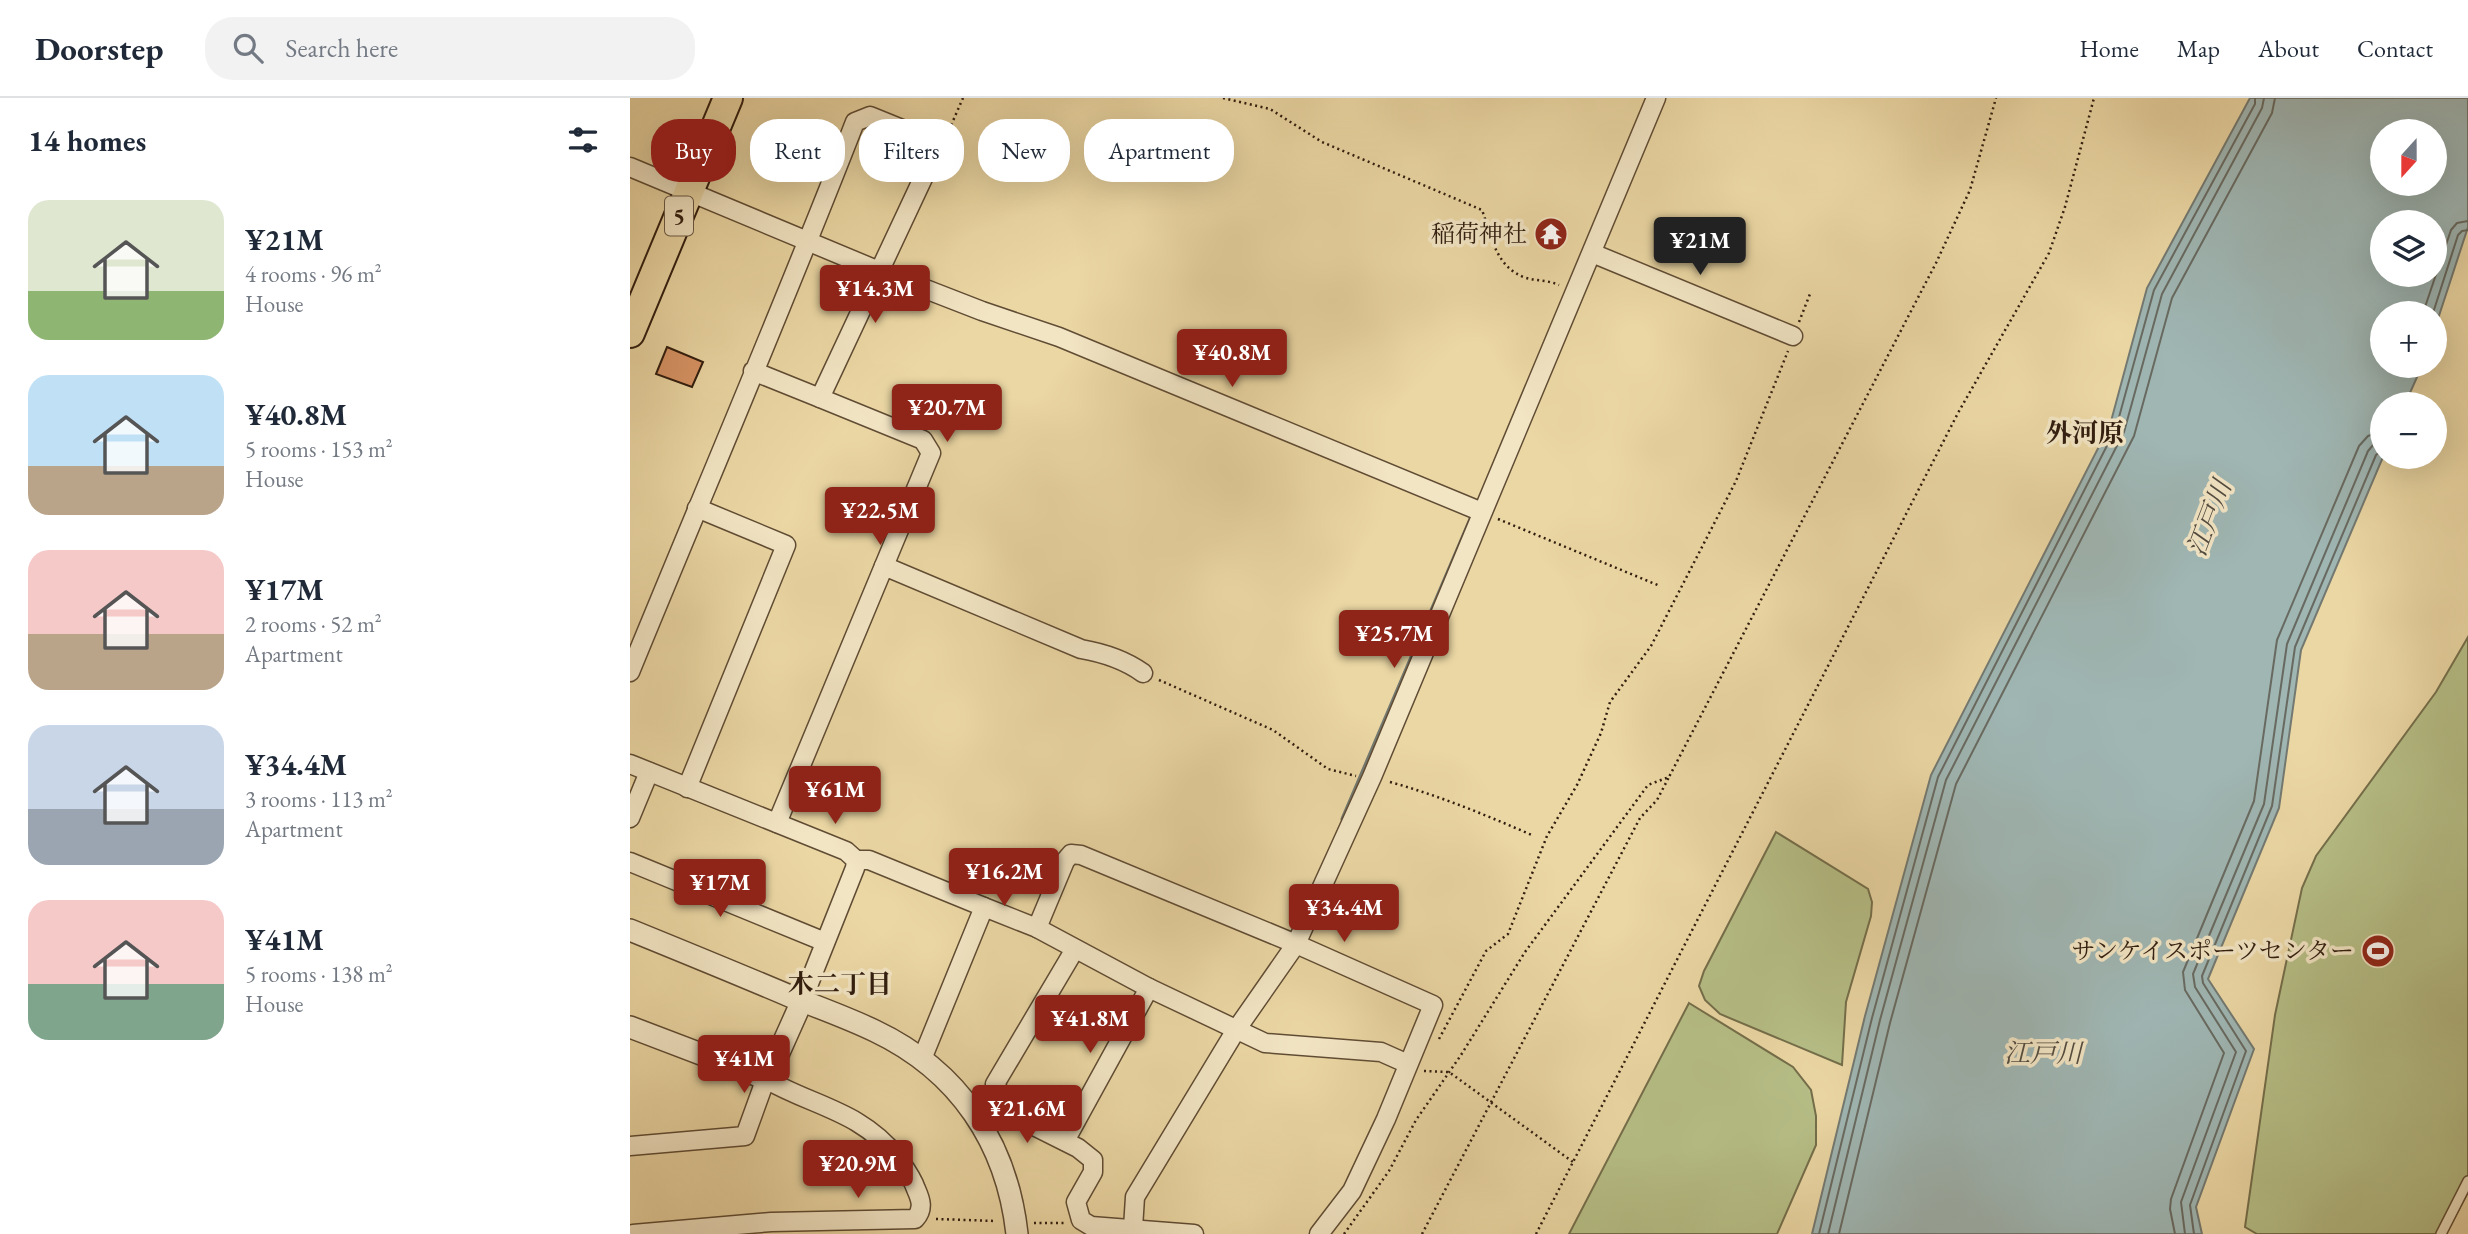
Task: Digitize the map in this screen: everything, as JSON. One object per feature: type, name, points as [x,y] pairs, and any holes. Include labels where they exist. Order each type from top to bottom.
[{"type":"main road","name":"5","points":[[630,334],[728,98]]},
{"type":"street","points":[[1133,1228],[1135,1197],[1236,1030],[1296,944],[1371,777],[1475,510],[1592,253],[1656,98]]},
{"type":"street","points":[[630,672],[855,122],[859,120]]},
{"type":"street","points":[[630,167],[982,312],[1059,337],[1475,510]]},
{"type":"street","points":[[820,398],[921,182]]},
{"type":"street","points":[[1592,253],[1793,336]]},
{"type":"street","points":[[753,371],[923,440],[931,453],[777,823]]},
{"type":"street","points":[[687,788],[786,545],[697,508]]},
{"type":"street","points":[[884,566],[1081,649],[1103,653],[1132,665],[1143,673]]},
{"type":"street","points":[[630,764],[846,851],[856,860],[869,860],[1037,928],[1149,988],[1265,1043],[1381,1052],[1418,1071]]},
{"type":"street","points":[[630,818],[649,772]]},
{"type":"street","points":[[1037,928],[1065,861],[1071,854],[1081,855],[1296,944],[1433,1005],[1418,1071],[1386,1119],[1352,1191],[1319,1234]]},
{"type":"street","points":[[630,1146],[746,1136],[764,1079],[769,1075],[802,1001],[856,860]]},
{"type":"street","points":[[630,862],[825,942]]},
{"type":"street","points":[[922,1059],[984,907]]},
{"type":"street","points":[[630,930],[876,1032],[922,1059],[958,1092],[988,1133],[1004,1171],[1017,1226]]},
{"type":"street","points":[[1075,949],[995,1084],[1012,1115],[1065,1141],[1093,1160],[1093,1172],[1076,1202],[1081,1220],[1091,1226],[1194,1234]]},
{"type":"street","points":[[1065,1141],[1149,988]]},
{"type":"street","points":[[630,1027],[831,1107],[872,1131],[888,1146],[914,1183],[922,1202],[915,1219],[771,1222],[634,1234]]},
{"type":"lane","points":[[2441,1234],[2468,1181]]},
{"type":"path","points":[[954,119],[963,98]]},
{"type":"path","points":[[1223,98],[1270,109],[1322,142],[1482,210],[1501,261],[1510,270],[1528,279],[1548,280],[1575,291]]},
{"type":"path","points":[[1422,1234],[1640,818],[1657,800],[1936,263],[1970,190],[1996,98]]},
{"type":"path","points":[[1536,1234],[1958,413],[2049,253],[2065,207],[2094,98]]},
{"type":"path","points":[[1437,1044],[1486,951],[1508,934],[1547,836],[1577,785],[1601,733],[1610,702],[1651,646],[1736,481],[1810,293]]},
{"type":"path","points":[[1475,510],[1660,586]]},
{"type":"path","points":[[1143,673],[1273,730],[1328,769],[1426,792],[1534,836]]},
{"type":"path","points":[[1344,1234],[1389,1171],[1416,1120],[1525,952],[1648,785],[1669,777]]},
{"type":"path","points":[[1418,1071],[1428,1063]]},
{"type":"path","points":[[1418,1071],[1449,1072],[1573,1162]]},
{"type":"path","points":[[919,1213],[934,1219],[1017,1226],[1072,1223],[1081,1220]]},
{"type":"green space","name":"サンケイスポーツセンター","points":[[2468,637],[2468,1192],[2446,1234],[2257,1234],[2245,1227],[2275,1015],[2302,888],[2316,856],[2436,692]]},
{"type":"green space","points":[[1776,832],[1868,889],[1872,902],[1871,916],[1846,1002],[1842,1065],[1720,1014],[1705,1000],[1699,986],[1704,971]]},
{"type":"green space","points":[[1689,1003],[1793,1067],[1811,1090],[1816,1116],[1816,1145],[1777,1234],[1569,1234]]},
{"type":"water","name":"江戸川","points":[[2250,98],[2468,98],[2468,227],[2444,301],[2370,301],[2370,378],[2417,378],[2410,392],[2370,392],[2370,469],[2378,469],[2301,650],[2279,808],[2208,979],[2254,1049],[2196,1207],[2202,1234],[1812,1234],[1865,1016],[1931,775],[2110,425],[2147,288]]},
{"type":"building","points":[[667,347],[703,362],[692,387],[656,374]]},
{"type":"waterway","points":[[1343,819],[1471,519]]},
{"type":"place","name":"稲荷神社","points":[[1551,234]]},
{"type":"place","name":"サンケイスポーツセンター","points":[[2378,951]]},
{"type":"district","name":"外河原","points":[[2085,433]]},
{"type":"district","name":"木二丁目","points":[[840,984]]}]
